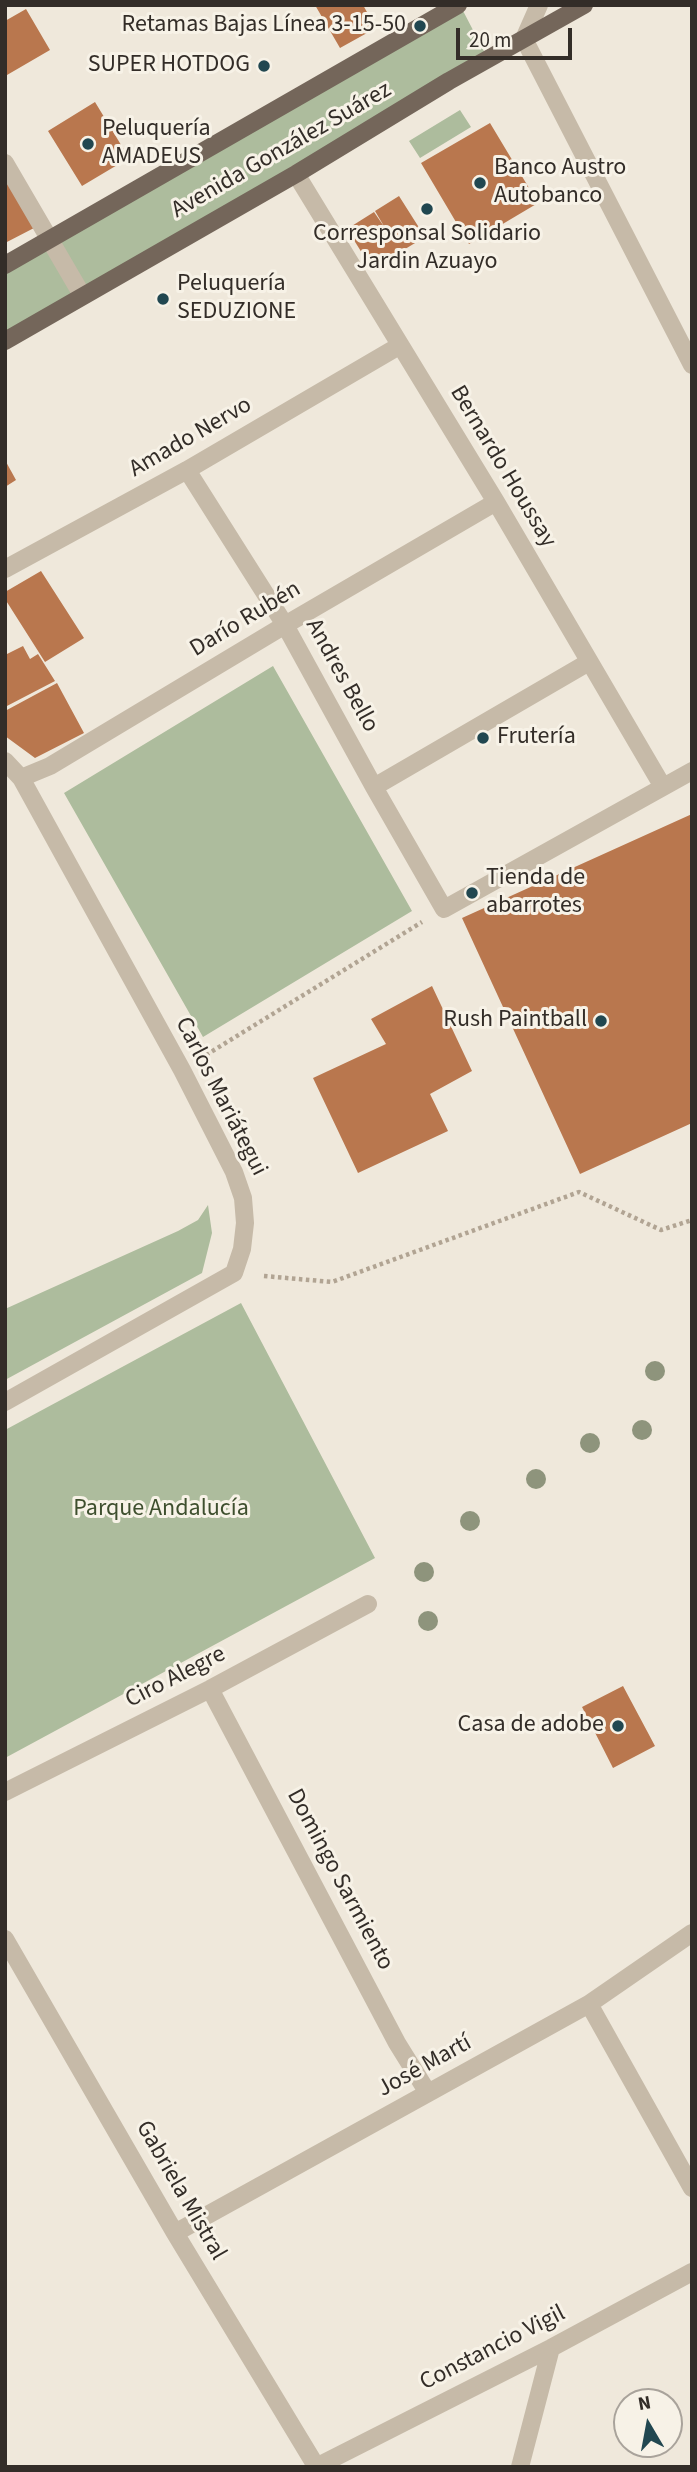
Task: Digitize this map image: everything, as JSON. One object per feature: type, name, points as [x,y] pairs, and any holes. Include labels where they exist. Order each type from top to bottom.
[{"type":"main road","name":"Avenida González Suárez","points":[[5,265],[458,5]]},
{"type":"main road","name":"Avenida González Suárez","points":[[5,341],[584,5]]},
{"type":"street","points":[[539,5],[524,39],[692,365]]},
{"type":"street","points":[[5,163],[82,295]]},
{"type":"street","name":"Bernardo Houssay","points":[[296,174],[496,502],[663,787]]},
{"type":"street","name":"Amado Nervo","points":[[5,569],[187,470],[399,346]]},
{"type":"street","name":"Andres Bello","points":[[187,470],[285,625],[444,909]]},
{"type":"street","name":"Darío Rubén","points":[[21,778],[50,765],[496,502]]},
{"type":"street","points":[[374,788],[589,662]]},
{"type":"street","name":"Carlos Mariátegui","points":[[5,761],[21,778],[182,1070],[234,1172],[243,1198],[245,1223],[242,1248],[234,1273]]},
{"type":"street","points":[[444,909],[692,771]]},
{"type":"street","points":[[5,1402],[234,1273]]},
{"type":"street","name":"Ciro Alegre","points":[[5,1792],[210,1689],[368,1604]]},
{"type":"street","name":"Domingo Sarmiento","points":[[210,1689],[397,2043],[428,2093]]},
{"type":"street","name":"José Martí","points":[[175,2233],[589,2004],[692,1933]]},
{"type":"street","name":"Gabriela Mistral","points":[[5,1939],[175,2233],[316,2467]]},
{"type":"street","points":[[589,2004],[692,2188]]},
{"type":"street","name":"Constancio Vigil","points":[[316,2467],[551,2348],[692,2272]]},
{"type":"street","points":[[520,2467],[551,2348]]},
{"type":"path","points":[[182,1070],[444,909]]},
{"type":"path","points":[[234,1273],[332,1282],[579,1192],[661,1230],[692,1220]]},
{"type":"green space","points":[[460,5],[488,59],[5,341],[5,265]]},
{"type":"green space","points":[[460,110],[471,127],[420,158],[409,141]]},
{"type":"green space","points":[[273,666],[412,911],[203,1037],[64,793]]},
{"type":"green space","points":[[208,1205],[212,1233],[202,1273],[5,1380],[5,1309],[178,1231],[198,1220]]},
{"type":"green space","name":"Parque Andalucía","points":[[241,1303],[375,1558],[5,1758],[5,1430]]},
{"type":"building","points":[[315,5],[363,5],[376,28],[340,48]]},
{"type":"building","points":[[26,9],[50,50],[7,75],[5,21]]},
{"type":"building","name":"Peluquería AMADEUS","points":[[95,102],[129,158],[82,186],[48,131]]},
{"type":"building","name":"Banco Austro Autobanco","points":[[490,123],[538,203],[469,244],[421,163]]},
{"type":"building","points":[[5,176],[34,228],[5,243]]},
{"type":"building","points":[[399,196],[425,237],[372,269],[347,229],[374,212],[385,228],[375,211]]},
{"type":"building","points":[[5,460],[16,480],[5,487]]},
{"type":"building","points":[[41,571],[84,638],[45,662],[5,599],[5,592]]},
{"type":"building","points":[[23,646],[30,659],[38,654],[55,681],[5,707],[5,655]]},
{"type":"building","points":[[57,683],[84,733],[35,758],[5,736],[5,711]]},
{"type":"building","name":"Rush Paintball","points":[[692,814],[692,1123],[580,1174],[462,918]]},
{"type":"building","points":[[432,986],[472,1071],[430,1094],[448,1131],[358,1173],[313,1078],[386,1044],[371,1019]]},
{"type":"building","name":"Casa de adobe","points":[[623,1686],[655,1746],[613,1768],[582,1707]]},
{"type":"place","name":"Retamas Bajas Línea 3-15-50","points":[[420,26]]},
{"type":"place","name":"SUPER HOTDOG","points":[[264,66]]},
{"type":"place","name":"Peluquería AMADEUS","points":[[88,144]]},
{"type":"place","name":"Banco Austro Autobanco","points":[[480,183]]},
{"type":"place","name":"Corresponsal Solidario Jardin Azuayo","points":[[427,209]]},
{"type":"place","name":"Peluquería SEDUZIONE","points":[[163,299]]},
{"type":"place","name":"Frutería","points":[[483,738]]},
{"type":"place","name":"Tienda de abarrotes","points":[[472,893]]},
{"type":"place","name":"Rush Paintball","points":[[601,1021]]},
{"type":"place","name":"Casa de adobe","points":[[618,1726]]}]
